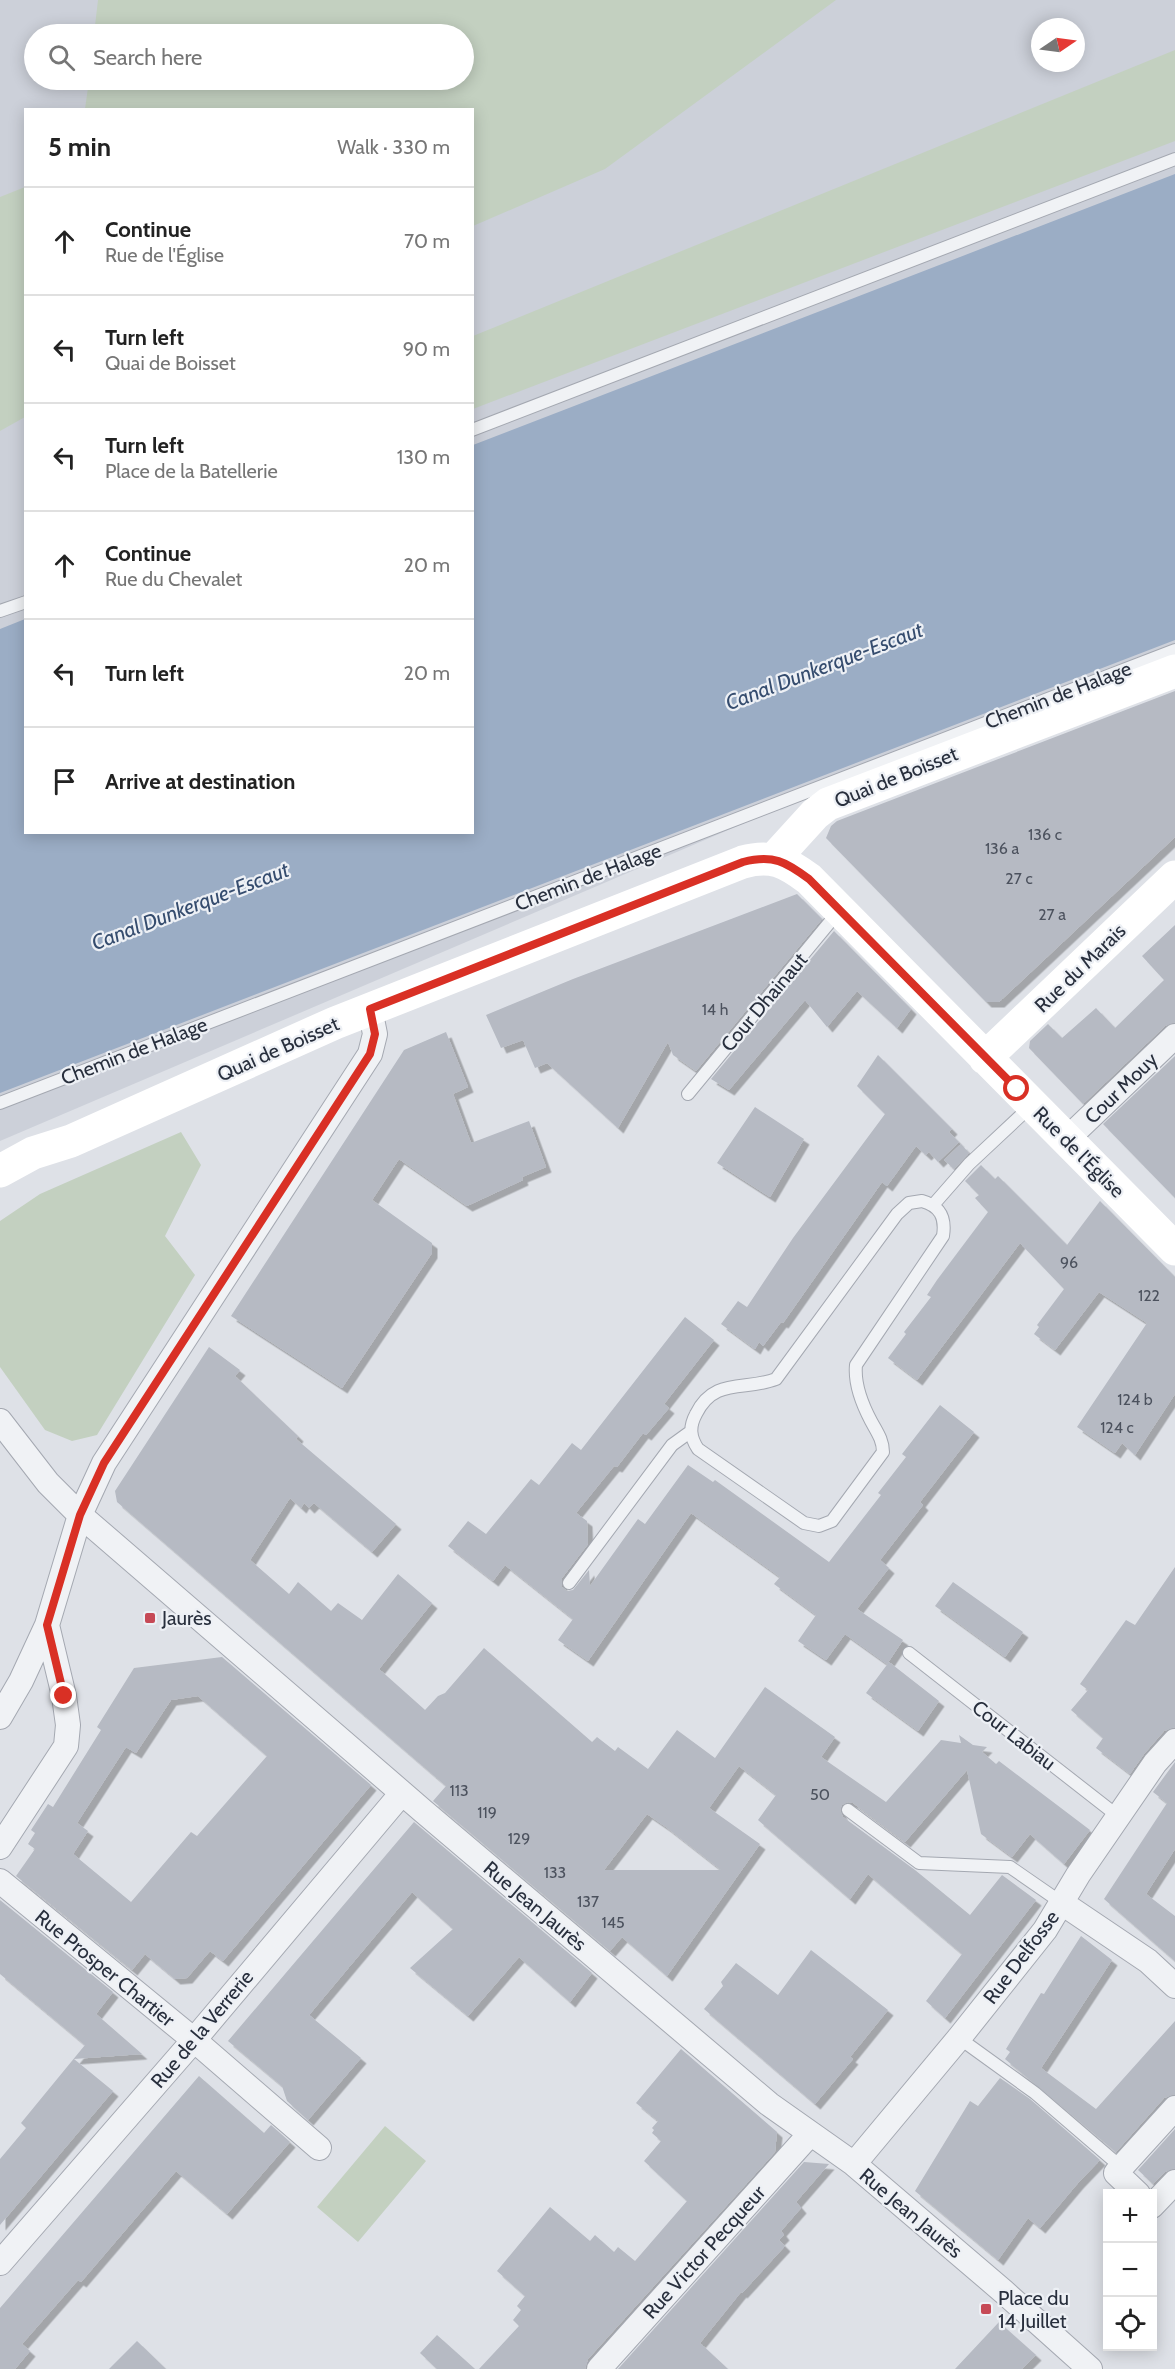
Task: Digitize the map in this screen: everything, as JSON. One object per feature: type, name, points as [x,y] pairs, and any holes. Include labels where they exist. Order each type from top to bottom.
[{"type":"main road","name":"Quai de Boisset","points":[[0,1171],[33,1153],[71,1141],[370,1009],[743,862],[762,858],[774,859],[815,814],[828,804],[1175,670]]},
{"type":"main road","name":"Rue de l'Église","points":[[774,859],[789,865],[809,879],[1175,1249]]},
{"type":"main road","name":"Rue du Marais","points":[[985,1058],[1175,877]]},
{"type":"main road","name":"Quai de Boisset","points":[[0,1194],[71,1141]]},
{"type":"street","points":[[0,1717],[21,1682],[47,1625],[80,1515],[115,1445],[370,1054],[375,1034],[370,1009]]},
{"type":"street","name":"Cour Mouy","points":[[1067,1139],[1175,1036]]},
{"type":"street","name":"Rue Jean Jaurès","points":[[0,1421],[48,1483],[80,1515],[402,1793],[769,2104],[854,2164],[1090,2369]]},
{"type":"street","points":[[0,1847],[66,1746],[68,1725],[64,1696],[47,1625]]},
{"type":"street","name":"Rue Delfosse","points":[[854,2164],[1045,1930],[1078,1875],[1164,1752],[1175,1741]]},
{"type":"street","name":"Rue de la Verrerie","points":[[0,2263],[194,2040],[402,1793]]},
{"type":"street","name":"Rue Prosper Chartier","points":[[0,1881],[194,2040],[319,2148]]},
{"type":"street","points":[[1062,1903],[1148,1961],[1175,1986]]},
{"type":"street","points":[[1134,2189],[1116,2173],[1175,2108]]},
{"type":"street","name":"Rue Victor Pecqueur","points":[[599,2369],[810,2134]]},
{"type":"street","points":[[1157,2201],[1175,2182]]},
{"type":"lane","points":[[474,429],[1175,159]]},
{"type":"lane","points":[[0,611],[24,603]]},
{"type":"lane","name":"Chemin de Halage","points":[[0,1103],[1175,650]]},
{"type":"lane","name":"Cour Dhainaut","points":[[688,1094],[840,910]]},
{"type":"lane","points":[[934,1204],[969,1164],[1032,1105]]},
{"type":"lane","points":[[569,1583],[672,1445],[690,1432],[699,1408],[715,1392],[742,1385],[766,1383],[776,1379],[897,1214],[909,1203],[934,1204],[942,1214],[944,1221],[945,1228],[940,1243],[856,1365],[855,1374],[859,1393],[883,1443],[883,1452],[832,1521],[819,1526],[804,1523],[698,1449],[690,1432]]},
{"type":"lane","name":"Cour Labiau","points":[[909,1653],[1119,1816]]},
{"type":"lane","points":[[848,1810],[919,1863],[1010,1867],[1062,1903]]},
{"type":"lane","points":[[958,2038],[1035,2093],[1120,2167]]},
{"type":"shaded area","points":[[0,0],[1175,0],[1175,644],[1103,670],[0,1141]]},
{"type":"green space","points":[[98,0],[836,0],[605,169],[474,226],[474,108],[85,108],[88,90],[474,90],[474,24],[95,24]]},
{"type":"green space","points":[[1175,50],[1175,141],[474,409],[474,336]]},
{"type":"green space","points":[[24,187],[24,418],[0,431],[0,197]]},
{"type":"green space","points":[[181,1132],[201,1165],[165,1236],[195,1275],[97,1435],[72,1441],[45,1430],[0,1367],[0,1221],[40,1194]]},
{"type":"green space","points":[[385,2126],[426,2161],[358,2242],[317,2207]]},
{"type":"water","name":"Canal Dunkerque-Escaut","points":[[1175,174],[1175,640],[0,1093],[0,629],[24,619],[24,834],[474,834],[474,445]]},
{"type":"building","points":[[1175,691],[1175,837],[999,1002],[986,1002],[826,838],[831,826],[837,821]]},
{"type":"building","points":[[797,894],[822,919],[696,1071],[673,1055],[668,1042],[618,1128],[547,1063],[535,1068],[523,1040],[501,1048],[486,1015],[573,979]]},
{"type":"building","points":[[1175,925],[1175,1022],[1165,1026],[1083,1104],[1029,1048],[1030,1041],[1048,1024],[1062,1038],[1096,1008],[1115,1028],[1164,980],[1142,956]]},
{"type":"building","points":[[834,931],[911,1009],[897,1028],[857,991],[827,1027],[805,1000],[729,1090],[711,1079]]},
{"type":"building","points":[[446,1032],[468,1087],[453,1094],[471,1143],[529,1121],[546,1167],[467,1206],[399,1159],[372,1200],[432,1243],[432,1253],[342,1388],[231,1316],[404,1050]]},
{"type":"building","points":[[878,1055],[952,1129],[949,1132],[959,1142],[938,1162],[929,1152],[926,1155],[916,1146],[887,1186],[882,1182],[783,1323],[781,1322],[763,1346],[759,1342],[755,1349],[721,1324],[738,1301],[747,1307],[793,1238],[885,1114],[857,1086]]},
{"type":"building","points":[[1175,1056],[1175,1198],[1103,1124]]},
{"type":"building","points":[[755,1107],[804,1139],[770,1197],[717,1163]]},
{"type":"building","points":[[961,1144],[969,1153],[954,1169],[944,1160]]},
{"type":"building","points":[[981,1165],[995,1179],[998,1176],[1067,1245],[1100,1201],[1175,1277],[1175,1394],[1135,1455],[1122,1443],[1115,1453],[1077,1427],[1147,1323],[1099,1292],[1055,1350],[1034,1334],[1039,1327],[1037,1325],[1064,1289],[1020,1243],[917,1380],[888,1358],[906,1334],[904,1332],[931,1297],[927,1295],[937,1280],[988,1212],[975,1198],[979,1195],[965,1181]]},
{"type":"building","points":[[685,1317],[714,1340],[664,1404],[669,1408],[646,1435],[643,1433],[617,1467],[614,1466],[576,1513],[587,1521],[588,1544],[562,1578],[562,1587],[567,1591],[573,1590],[589,1570],[590,1586],[638,1519],[645,1524],[688,1465],[713,1482],[715,1480],[829,1562],[881,1495],[878,1493],[906,1457],[902,1454],[940,1405],[974,1432],[920,1502],[923,1505],[880,1560],[889,1568],[857,1609],[903,1640],[887,1664],[845,1634],[826,1660],[798,1641],[816,1615],[774,1584],[780,1577],[691,1513],[588,1661],[558,1640],[573,1619],[505,1565],[493,1581],[448,1546],[468,1521],[486,1534],[531,1479],[539,1485],[572,1443],[581,1450]]},
{"type":"building","points":[[209,1347],[240,1370],[235,1376],[298,1436],[296,1439],[396,1524],[372,1552],[314,1503],[309,1508],[304,1503],[301,1508],[290,1498],[250,1560],[289,1594],[298,1582],[331,1611],[338,1603],[362,1620],[398,1574],[432,1603],[379,1669],[425,1710],[438,1696],[445,1693],[484,1648],[592,1742],[597,1737],[615,1751],[618,1747],[648,1769],[677,1730],[715,1758],[765,1687],[835,1737],[821,1757],[886,1802],[941,1740],[961,1743],[959,1735],[973,1745],[987,1747],[982,1752],[996,1764],[999,1761],[1090,1830],[1064,1864],[1030,1834],[1012,1857],[981,1834],[967,1770],[905,1842],[853,1803],[848,1802],[842,1805],[840,1810],[843,1817],[915,1870],[970,1915],[1002,1875],[1036,1900],[945,2018],[926,2001],[962,1954],[868,1874],[850,1899],[758,1820],[776,1795],[739,1766],[709,1808],[760,1844],[667,1976],[622,1937],[610,1951],[433,1801],[446,1786],[117,1502],[115,1491]],"holes":[[[647,1814],[721,1870],[604,1870]]]},
{"type":"building","points":[[1175,1567],[1175,1727],[1164,1731],[1130,1774],[1096,1748],[1103,1738],[1071,1710],[1088,1690],[1080,1684],[1126,1620],[1135,1625]]},
{"type":"building","points":[[953,1582],[1023,1632],[1005,1657],[935,1606]]},
{"type":"building","points":[[222,1657],[371,1785],[223,1961],[210,1951],[187,1978],[175,1979],[145,1954],[132,1970],[16,1876],[35,1849],[28,1844],[35,1833],[31,1830],[48,1804],[53,1807],[101,1730],[97,1727],[134,1668]],"holes":[[[198,1696],[267,1756],[197,1836],[191,1832],[131,1902],[73,1854],[88,1831],[77,1823],[126,1747],[136,1753],[171,1700]]]},
{"type":"building","points":[[889,1662],[939,1701],[918,1731],[866,1693]]},
{"type":"building","points":[[1175,1762],[1175,1849],[1146,1894],[1175,1916],[1175,1961],[1104,1899],[1167,1803],[1153,1792]]},
{"type":"building","points":[[414,1822],[592,1973],[570,2002],[519,1957],[468,2016],[410,1968],[453,1929],[412,1892],[309,2015],[361,2058],[308,2120],[287,2101],[282,2086],[228,2041]]},
{"type":"building","points":[[0,1900],[113,1992],[96,2014],[142,2054],[74,2059],[113,2091],[0,2225],[0,2159],[26,2128],[21,2123],[85,2045],[0,1974]]},
{"type":"building","points":[[1081,1936],[1112,1960],[1041,2068],[1096,2109],[1175,2021],[1175,2094],[1164,2098],[1116,2152],[1005,2059],[1010,2052],[1006,2049],[1041,1993],[1044,1994]]},
{"type":"building","points":[[811,1950],[888,2010],[850,2057],[853,2059],[815,2104],[704,2009],[723,1986],[721,1982],[736,1963],[778,1995]]},
{"type":"building","points":[[681,2049],[777,2132],[775,2152],[588,2359],[585,2369],[479,2369],[519,2326],[513,2320],[521,2310],[517,2306],[525,2296],[497,2271],[550,2207],[590,2241],[595,2235],[614,2252],[618,2247],[635,2261],[687,2201],[644,2161],[661,2141],[652,2133],[654,2130],[652,2128],[658,2121],[636,2103]]},
{"type":"building","points":[[199,2076],[264,2133],[271,2125],[290,2142],[227,2214],[176,2171],[81,2282],[78,2280],[22,2344],[30,2351],[15,2369],[0,2369],[0,2308]]},
{"type":"building","points":[[1000,2078],[1030,2099],[1100,2160],[1040,2228],[1028,2218],[998,2260],[915,2191],[970,2101],[978,2106]]},
{"type":"building","points":[[1175,2129],[1175,2168],[1165,2172],[1153,2184],[1138,2170]]},
{"type":"building","points":[[804,2162],[829,2164],[796,2202],[801,2208],[781,2231],[784,2235],[779,2240],[785,2246],[741,2292],[700,2343],[728,2369],[618,2369]]},
{"type":"building","points":[[999,2322],[1036,2355],[1022,2369],[955,2369]]},
{"type":"building","points":[[437,2335],[475,2369],[437,2369],[420,2353]]},
{"type":"building","points":[[137,2341],[166,2369],[109,2369]]},
{"type":"place","name":"Jaurès","points":[[150,1618]]},
{"type":"place","name":"Place du 14 Juillet","points":[[986,2309]]},
{"type":"route","points":[[64,1696],[47,1625],[80,1515],[115,1445],[370,1054],[375,1034],[370,1009],[743,862],[769,858],[789,865],[809,879],[1017,1089]]}]
